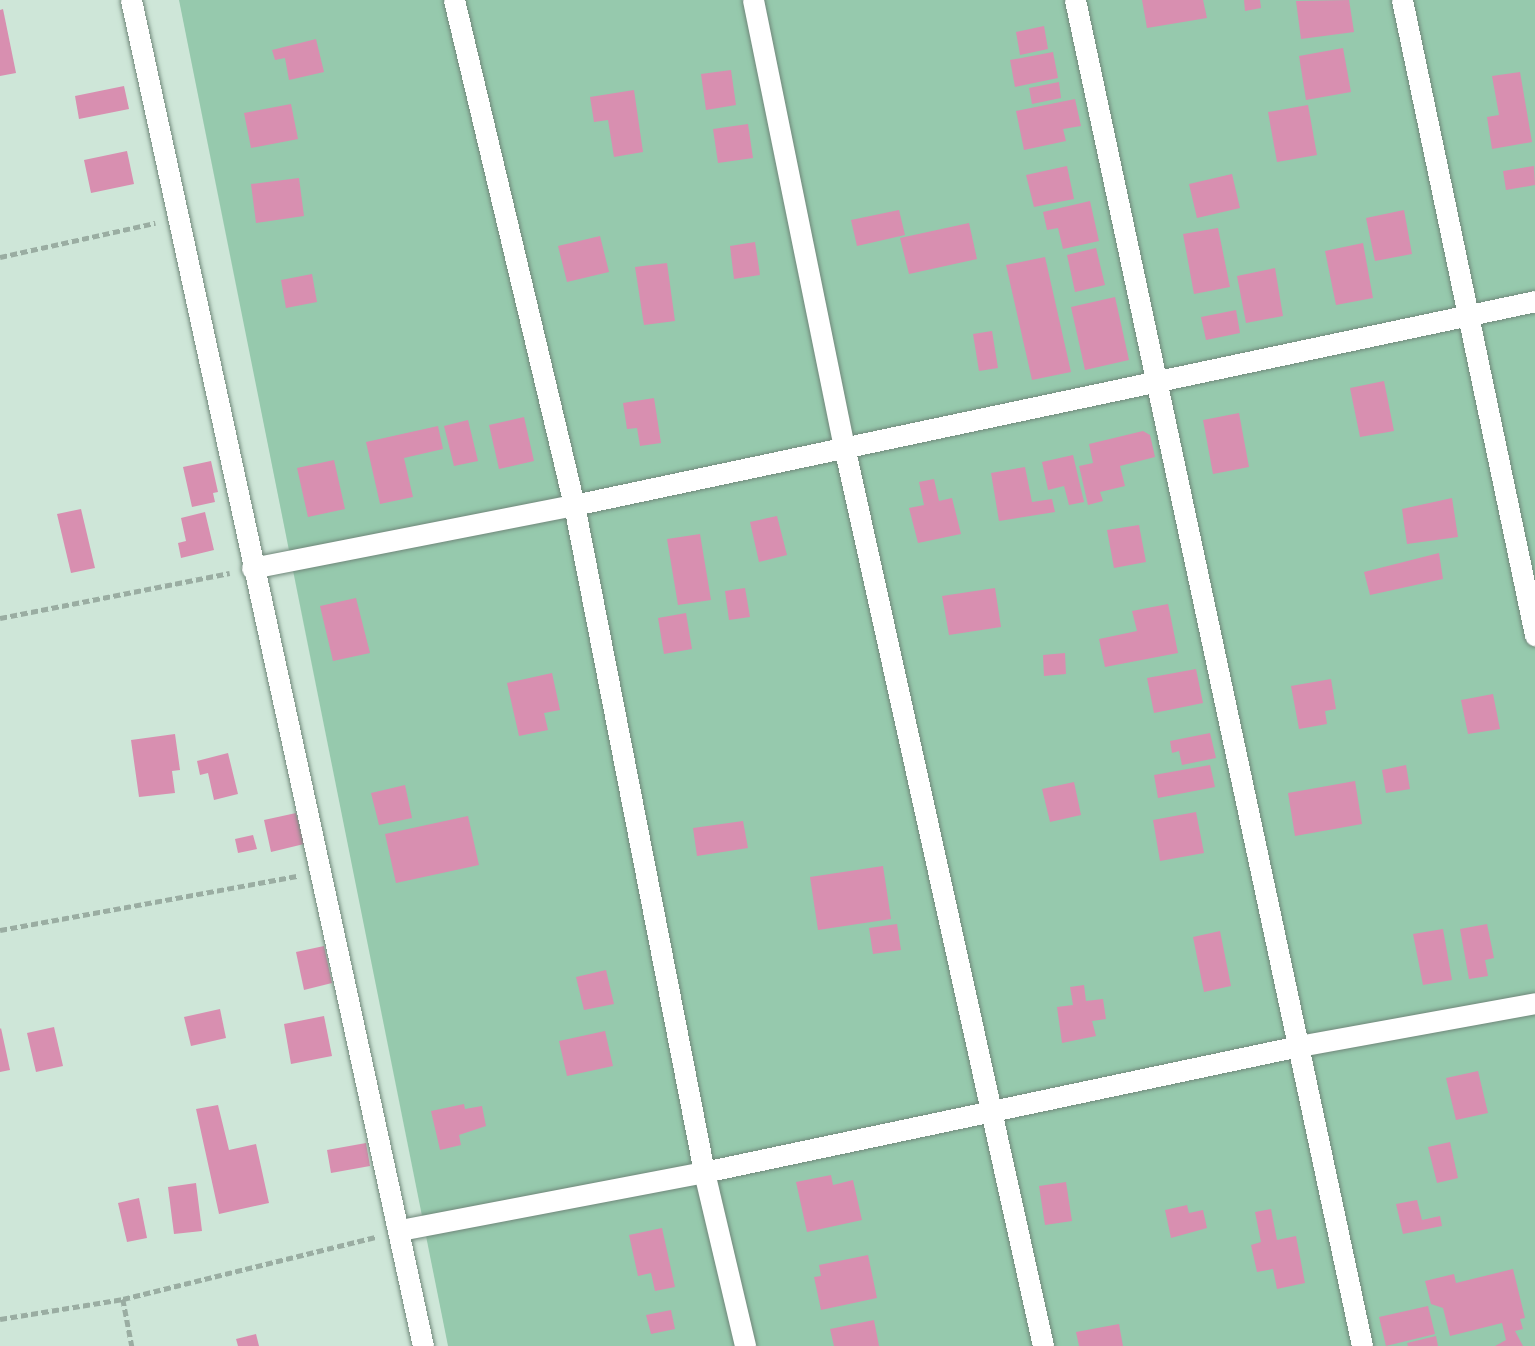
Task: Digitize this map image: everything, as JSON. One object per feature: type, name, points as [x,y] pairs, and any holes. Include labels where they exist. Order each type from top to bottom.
[{"type":"street","points":[[131,0],[252,568],[323,871],[423,1346]]},
{"type":"street","points":[[454,0],[574,505],[704,1172],[745,1346]]},
{"type":"street","points":[[753,0],[844,446],[1043,1346]]},
{"type":"street","points":[[1075,0],[1362,1346]]},
{"type":"street","points":[[1402,0],[1535,635]]},
{"type":"street","points":[[252,568],[574,505],[1156,379],[1535,301]]},
{"type":"street","points":[[400,1230],[704,1172],[989,1109],[1299,1046],[1535,1003]]},
{"type":"path","points":[[0,257],[179,218]]},
{"type":"path","points":[[0,618],[252,568]]},
{"type":"path","points":[[0,930],[323,871]]},
{"type":"path","points":[[0,1319],[123,1299],[400,1230]]},
{"type":"path","points":[[123,1299],[132,1346]]},
{"type":"green space","points":[[179,0],[1535,0],[1535,1346],[448,1346]]},
{"type":"building","points":[[1142,0],[1203,0],[1207,18],[1147,28]]},
{"type":"building","points":[[1244,0],[1260,0],[1261,8],[1245,11]]},
{"type":"building","points":[[1349,0],[1354,32],[1301,39],[1296,1]]},
{"type":"building","points":[[3,9],[16,73],[0,76],[0,10]]},
{"type":"building","points":[[1044,26],[1048,49],[1020,55],[1016,32]]},
{"type":"building","points":[[316,39],[324,72],[289,80],[285,58],[275,60],[272,50]]},
{"type":"building","points":[[1343,48],[1351,92],[1306,100],[1299,56]]},
{"type":"building","points":[[1053,52],[1058,78],[1015,87],[1010,60]]},
{"type":"building","points":[[731,70],[736,105],[706,110],[701,74]]},
{"type":"building","points":[[1520,72],[1532,142],[1492,149],[1487,117],[1499,115],[1492,76]]},
{"type":"building","points":[[1059,82],[1061,98],[1032,104],[1029,88]]},
{"type":"building","points":[[124,86],[129,109],[79,119],[75,96]]},
{"type":"building","points":[[634,90],[643,152],[614,157],[608,120],[594,122],[590,97]]},
{"type":"building","points":[[1075,99],[1081,126],[1063,129],[1066,141],[1024,150],[1016,111]]},
{"type":"building","points":[[291,104],[298,139],[251,148],[244,113]]},
{"type":"building","points":[[1308,105],[1317,155],[1277,162],[1268,112]]},
{"type":"building","points":[[748,124],[753,158],[718,163],[713,129]]},
{"type":"building","points":[[127,151],[134,184],[91,193],[84,160]]},
{"type":"building","points":[[1067,166],[1074,199],[1034,207],[1026,175]]},
{"type":"building","points":[[1534,166],[1535,185],[1506,190],[1503,171]]},
{"type":"building","points":[[1232,174],[1240,208],[1197,218],[1189,184]]},
{"type":"building","points":[[299,178],[304,216],[256,223],[251,184]]},
{"type":"building","points":[[1090,201],[1099,241],[1063,249],[1058,228],[1047,230],[1043,212]]},
{"type":"building","points":[[899,210],[905,235],[857,246],[851,220]]},
{"type":"building","points":[[1404,210],[1412,254],[1375,261],[1366,218]]},
{"type":"building","points":[[969,223],[977,259],[909,274],[900,238]]},
{"type":"building","points":[[1218,228],[1230,287],[1194,294],[1183,234]]},
{"type":"building","points":[[600,236],[609,272],[567,282],[558,246]]},
{"type":"building","points":[[755,242],[760,275],[734,279],[730,246]]},
{"type":"building","points":[[1363,243],[1373,298],[1336,305],[1325,251]]},
{"type":"building","points":[[1096,248],[1105,285],[1075,292],[1067,255]]},
{"type":"building","points":[[1045,257],[1071,372],[1032,380],[1006,265]]},
{"type":"building","points":[[667,263],[675,321],[644,325],[635,267]]},
{"type":"building","points":[[1275,268],[1283,316],[1246,323],[1237,276]]},
{"type":"building","points":[[312,274],[317,302],[286,308],[281,280]]},
{"type":"building","points":[[1115,297],[1129,360],[1085,370],[1071,307]]},
{"type":"building","points":[[1236,310],[1240,333],[1206,340],[1201,317]]},
{"type":"building","points":[[992,331],[998,368],[979,371],[973,334]]},
{"type":"building","points":[[1384,381],[1394,431],[1360,437],[1350,388]]},
{"type":"building","points":[[654,398],[661,443],[640,446],[637,428],[627,429],[623,403]]},
{"type":"building","points":[[1239,413],[1249,467],[1213,474],[1203,420]]},
{"type":"building","points":[[524,417],[534,461],[499,469],[489,425]]},
{"type":"building","points":[[468,420],[478,461],[454,466],[444,426]]},
{"type":"building","points":[[438,426],[443,449],[404,458],[413,497],[380,504],[366,442]]},
{"type":"building","points":[[1143,431],[1150,435],[1155,457],[1120,466],[1125,486],[1100,492],[1103,501],[1088,505],[1079,466],[1093,463],[1089,444]]},
{"type":"building","points":[[1073,455],[1084,502],[1069,505],[1064,486],[1048,490],[1042,462]]},
{"type":"building","points":[[334,460],[345,509],[308,517],[297,468]]},
{"type":"building","points":[[211,461],[218,492],[213,493],[215,502],[192,507],[183,467]]},
{"type":"building","points":[[1025,467],[1032,502],[1052,499],[1055,512],[999,521],[991,473]]},
{"type":"building","points":[[934,479],[939,501],[952,498],[961,534],[918,543],[909,508],[924,505],[919,482]]},
{"type":"building","points":[[1452,498],[1458,537],[1407,544],[1402,509]]},
{"type":"building","points":[[81,509],[95,568],[71,573],[57,514]]},
{"type":"building","points":[[205,512],[214,550],[181,558],[178,543],[186,541],[181,518]]},
{"type":"building","points":[[777,516],[787,555],[759,562],[750,522]]},
{"type":"building","points":[[1139,525],[1146,562],[1114,568],[1107,530]]},
{"type":"building","points":[[700,534],[711,600],[678,605],[667,539]]},
{"type":"building","points":[[1439,553],[1443,579],[1370,595],[1364,572]]},
{"type":"building","points":[[745,588],[750,617],[729,620],[725,591]]},
{"type":"building","points":[[995,588],[1001,627],[949,635],[942,596]]},
{"type":"building","points":[[356,598],[370,653],[333,661],[320,606]]},
{"type":"building","points":[[1168,604],[1178,653],[1105,667],[1099,639],[1137,631],[1132,611]]},
{"type":"building","points":[[686,613],[692,649],[664,654],[658,618]]},
{"type":"building","points":[[1065,653],[1066,674],[1044,676],[1043,655]]},
{"type":"building","points":[[1196,669],[1203,703],[1154,713],[1147,678]]},
{"type":"building","points":[[552,673],[560,710],[544,713],[548,730],[519,736],[507,683]]},
{"type":"building","points":[[1331,679],[1336,709],[1325,711],[1327,724],[1299,729],[1291,686]]},
{"type":"building","points":[[1493,694],[1500,729],[1468,734],[1461,700]]},
{"type":"building","points":[[1210,733],[1216,758],[1182,765],[1179,751],[1172,753],[1170,741]]},
{"type":"building","points":[[175,734],[180,770],[172,771],[175,793],[139,797],[131,740]]},
{"type":"building","points":[[228,753],[238,794],[214,800],[208,773],[200,775],[197,761]]},
{"type":"building","points":[[1210,765],[1215,787],[1158,798],[1154,775]]},
{"type":"building","points":[[1406,765],[1410,789],[1386,793],[1382,770]]},
{"type":"building","points":[[1355,781],[1362,824],[1295,836],[1288,793]]},
{"type":"building","points":[[1074,782],[1081,815],[1050,822],[1042,789]]},
{"type":"building","points":[[405,785],[412,818],[379,825],[371,793]]},
{"type":"building","points":[[1196,812],[1204,853],[1160,861],[1153,820]]},
{"type":"building","points":[[296,813],[304,844],[271,852],[264,820]]},
{"type":"building","points":[[468,816],[479,865],[396,883],[385,834]]},
{"type":"building","points":[[743,821],[748,848],[697,856],[693,828]]},
{"type":"building","points":[[253,835],[257,849],[238,853],[235,839]]},
{"type":"building","points":[[883,866],[891,919],[818,930],[810,877]]},
{"type":"building","points":[[897,924],[901,950],[873,954],[869,928]]},
{"type":"building","points":[[1487,924],[1494,958],[1485,960],[1488,976],[1469,979],[1460,929]]},
{"type":"building","points":[[1443,929],[1452,980],[1423,985],[1413,934]]},
{"type":"building","points":[[1220,931],[1231,986],[1204,992],[1193,937]]},
{"type":"building","points":[[324,946],[332,983],[304,990],[296,952]]},
{"type":"building","points":[[606,970],[614,1004],[584,1010],[576,977]]},
{"type":"building","points":[[1084,985],[1086,1001],[1103,999],[1106,1019],[1092,1021],[1096,1036],[1062,1043],[1057,1007],[1073,1005],[1070,987]]},
{"type":"building","points":[[220,1009],[226,1038],[191,1046],[184,1017]]},
{"type":"building","points":[[324,1016],[332,1056],[291,1064],[284,1024]]},
{"type":"building","points":[[54,1027],[63,1066],[36,1072],[27,1033]]},
{"type":"building","points":[[0,1029],[10,1070],[0,1072]]},
{"type":"building","points":[[605,1031],[613,1066],[567,1076],[559,1041]]},
{"type":"building","points":[[1478,1071],[1488,1113],[1456,1120],[1446,1078]]},
{"type":"building","points":[[464,1104],[465,1109],[482,1106],[486,1126],[459,1135],[461,1145],[440,1150],[431,1111]]},
{"type":"building","points":[[218,1105],[229,1150],[256,1144],[269,1203],[219,1214],[196,1109]]},
{"type":"building","points":[[1450,1142],[1458,1178],[1437,1183],[1428,1147]]},
{"type":"building","points":[[366,1143],[370,1166],[331,1173],[327,1150]]},
{"type":"building","points":[[831,1175],[833,1185],[853,1180],[862,1220],[807,1232],[796,1182]]},
{"type":"building","points":[[1066,1182],[1072,1221],[1045,1225],[1039,1186]]},
{"type":"building","points":[[196,1183],[202,1231],[174,1234],[168,1187]]},
{"type":"building","points":[[139,1198],[147,1238],[127,1242],[118,1203]]},
{"type":"building","points":[[1417,1200],[1422,1220],[1440,1216],[1442,1226],[1403,1234],[1396,1204]]},
{"type":"building","points":[[1187,1205],[1189,1213],[1203,1210],[1207,1228],[1171,1238],[1165,1210]]},
{"type":"building","points":[[1271,1209],[1277,1240],[1296,1236],[1305,1283],[1277,1289],[1273,1269],[1257,1272],[1251,1245],[1261,1242],[1255,1212]]},
{"type":"building","points":[[662,1228],[675,1287],[655,1291],[651,1273],[638,1276],[629,1235]]},
{"type":"building","points":[[868,1255],[877,1298],[821,1310],[814,1277],[821,1276],[819,1265]]},
{"type":"building","points":[[1513,1269],[1525,1318],[1520,1319],[1523,1329],[1515,1331],[1523,1346],[1495,1346],[1506,1340],[1502,1323],[1450,1336],[1443,1308],[1431,1304],[1425,1281],[1454,1274],[1456,1283]]},
{"type":"building","points":[[1428,1306],[1435,1334],[1386,1346],[1379,1317]]},
{"type":"building","points":[[671,1310],[675,1329],[651,1334],[646,1315]]},
{"type":"building","points":[[874,1320],[879,1346],[834,1346],[830,1329]]},
{"type":"building","points":[[1119,1324],[1123,1346],[1079,1346],[1076,1332]]},
{"type":"building","points":[[256,1334],[259,1346],[238,1346],[236,1339]]},
{"type":"building","points":[[1436,1336],[1438,1346],[1408,1346],[1407,1343]]}]
